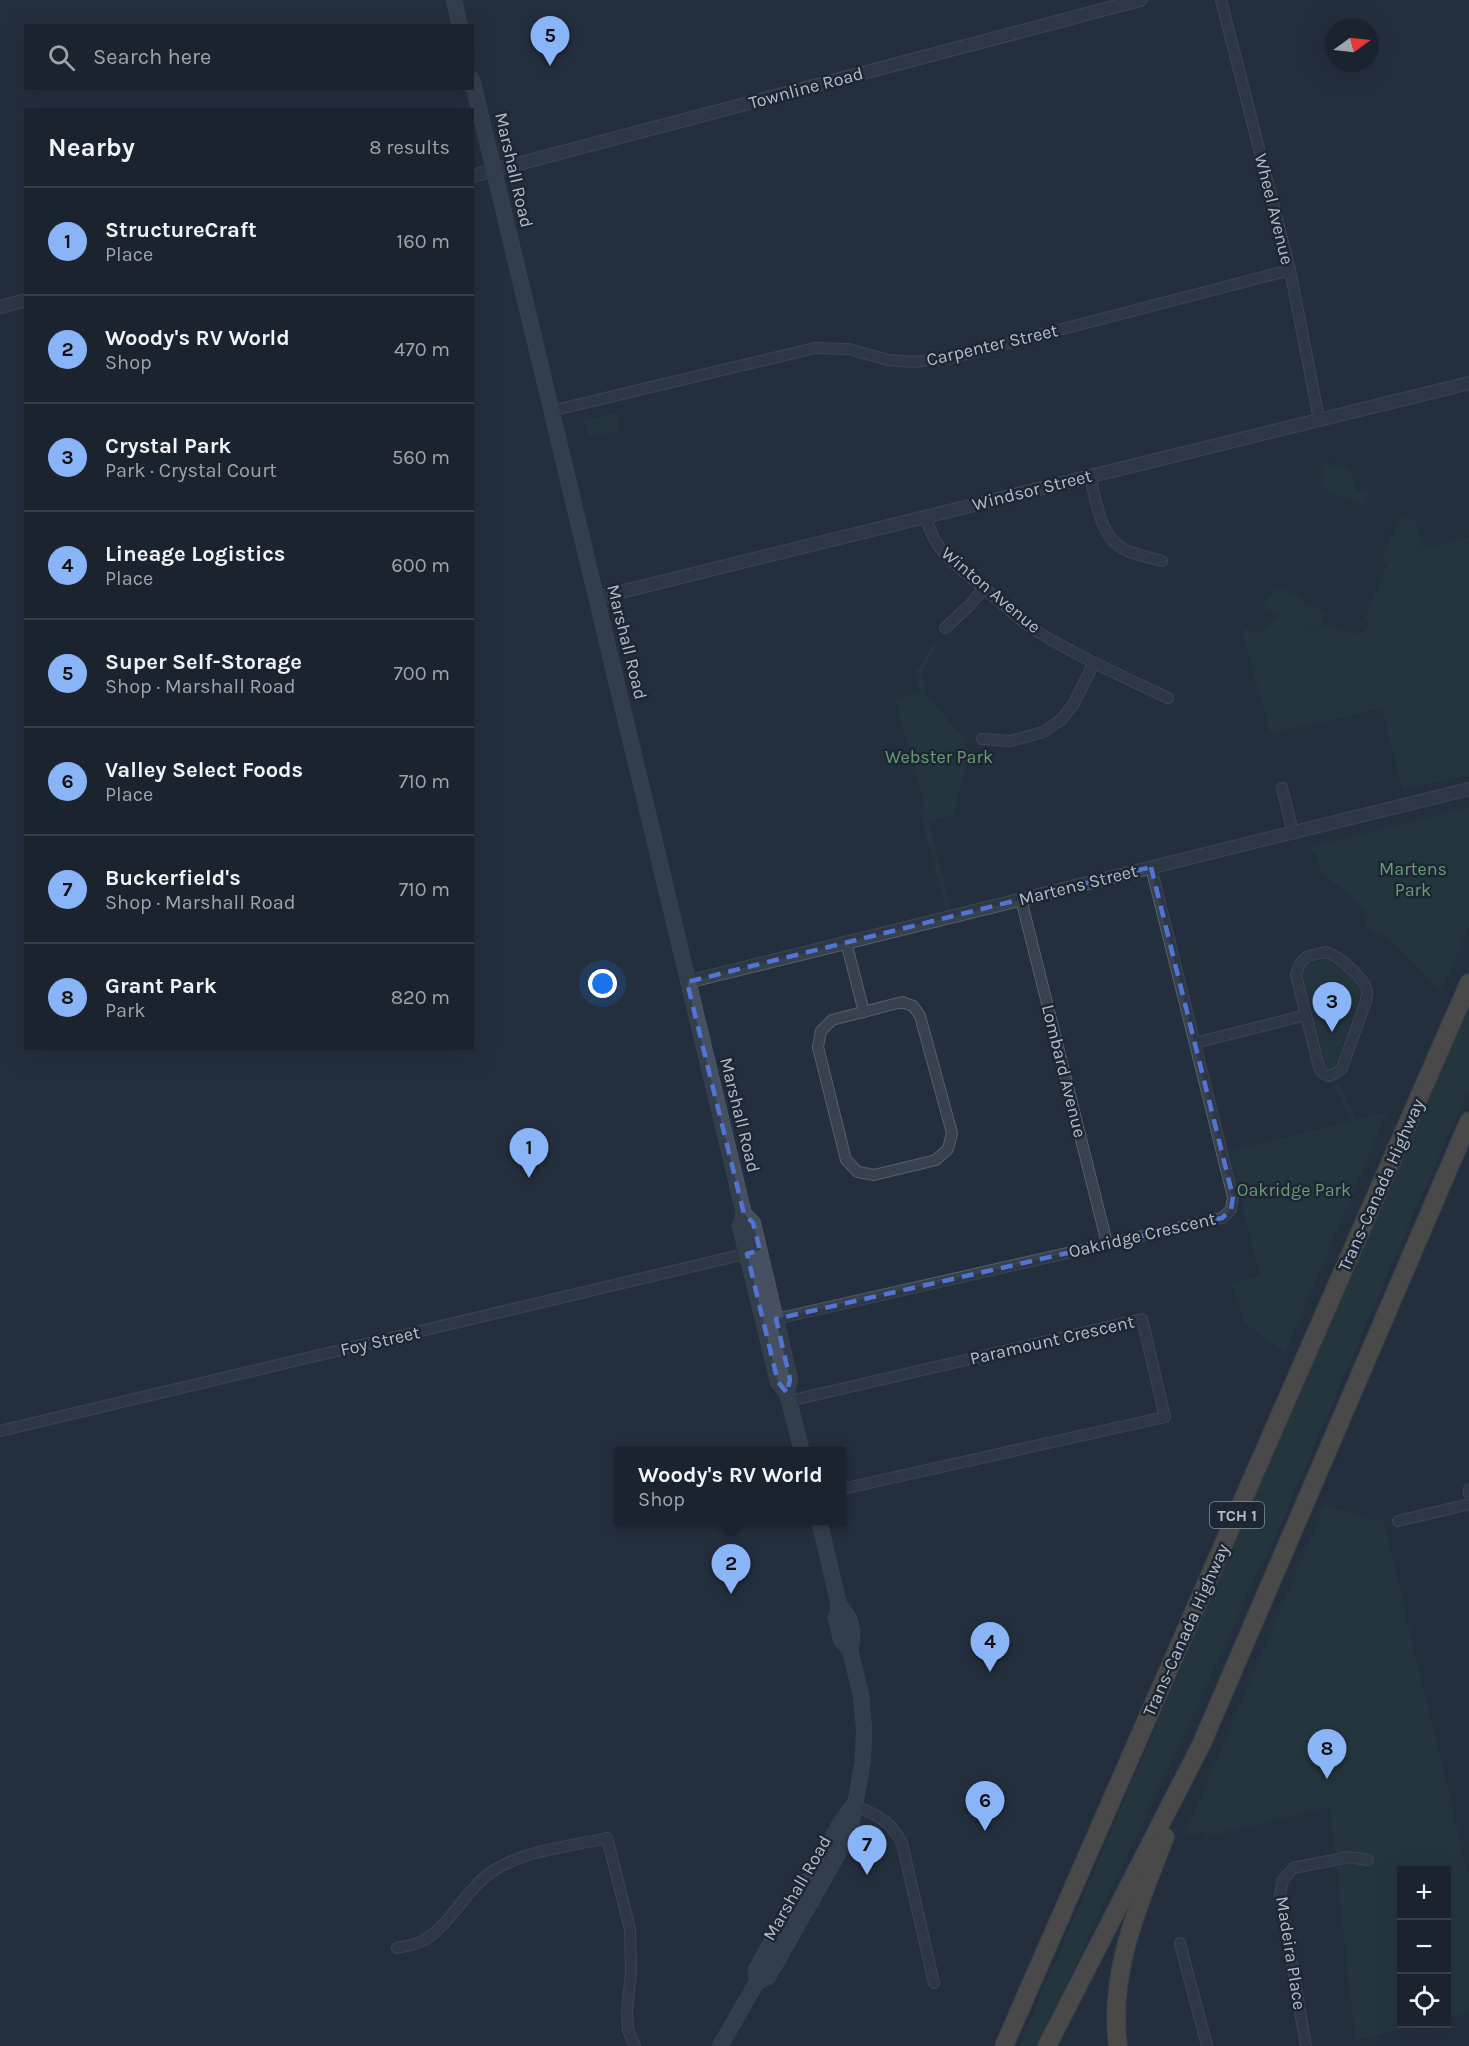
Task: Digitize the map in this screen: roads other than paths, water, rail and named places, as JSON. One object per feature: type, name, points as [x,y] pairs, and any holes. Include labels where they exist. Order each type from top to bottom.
[{"type":"highway","name":"Trans-Canada Highway","points":[[1004,2046],[1469,983]]},
{"type":"highway","points":[[1118,2046],[1116,1992],[1130,1926],[1202,1743],[1469,1121]]},
{"type":"highway","points":[[1047,2046],[1202,1743]]},
{"type":"main road","points":[[454,0],[460,24]]},
{"type":"main road","name":"Marshall Road","points":[[474,87],[652,826],[687,982],[744,1214],[753,1223],[753,1252],[778,1382],[788,1397],[801,1447]]},
{"type":"main road","name":"Marshall Road","points":[[753,1252],[776,1319],[790,1379],[788,1397]]},
{"type":"main road","name":"Marshall Road","points":[[757,1982],[768,1977],[850,1833],[863,1760],[864,1730],[861,1695],[850,1650],[854,1637],[849,1615],[839,1605],[820,1525]]},
{"type":"main road","name":"Marshall Road","points":[[720,2046],[757,1982],[756,1969],[838,1827],[854,1805]]},
{"type":"main road","points":[[802,1919],[797,1914],[813,1887],[826,1851]]},
{"type":"street","name":"Townline Road","points":[[474,176],[1140,0]]},
{"type":"street","name":"Wheel Avenue","points":[[1221,0],[1290,270],[1319,419]]},
{"type":"street","name":"Carpenter Street","points":[[551,411],[816,348],[849,349],[888,360],[914,362],[951,358],[1290,270]]},
{"type":"street","points":[[0,307],[24,301]]},
{"type":"street","name":"Windsor Street","points":[[596,598],[1469,383]]},
{"type":"street","points":[[1090,476],[1103,528],[1109,537],[1129,552],[1162,561]]},
{"type":"street","name":"Winton Avenue","points":[[926,517],[933,540],[948,559],[1038,632],[1094,663],[1168,698]]},
{"type":"street","points":[[945,628],[970,605],[984,588]]},
{"type":"street","points":[[982,739],[1011,741],[1043,732],[1061,720],[1073,705],[1094,663]]},
{"type":"street","points":[[1282,788],[1293,832]]},
{"type":"street","name":"Martens Street","points":[[687,982],[1469,789]]},
{"type":"street","name":"Oakridge Crescent","points":[[776,1319],[1222,1218],[1232,1210],[1233,1197],[1150,867]]},
{"type":"street","name":"Lombard Avenue","points":[[1021,899],[1107,1243]]},
{"type":"street","points":[[846,942],[864,1012]]},
{"type":"street","points":[[1326,952],[1335,954],[1363,982],[1367,991],[1366,1002],[1342,1068],[1336,1073],[1329,1076],[1319,1067],[1306,1015],[1296,975],[1299,966],[1309,955],[1326,952]]},
{"type":"street","points":[[902,1002],[913,1006],[920,1016],[952,1133],[948,1149],[936,1160],[874,1175],[858,1172],[846,1160],[818,1047],[821,1031],[832,1020],[864,1012],[902,1002]]},
{"type":"street","points":[[1195,1043],[1306,1015]]},
{"type":"street","name":"Foy Street","points":[[0,1431],[753,1252]]},
{"type":"street","name":"Paramount Crescent","points":[[788,1397],[1142,1319],[1165,1417],[846,1488]]},
{"type":"street","points":[[1398,1521],[1469,1504]]},
{"type":"street","points":[[854,1805],[885,1821],[895,1829],[902,1843],[934,1983]]},
{"type":"street","points":[[397,1948],[421,1942],[435,1932],[449,1919],[466,1896],[495,1870],[524,1856],[607,1838],[630,1929],[631,1960],[627,2011],[628,2030],[635,2046]]},
{"type":"street","name":"Madeira Place","points":[[1306,2046],[1280,1894],[1283,1880],[1293,1868],[1349,1857],[1368,1860]]},
{"type":"street","points":[[1180,1943],[1207,2046]]},
{"type":"place","name":"Super Self-Storage","points":[[550,66]]},
{"type":"place","name":"Crystal Park","points":[[1332,1032]]},
{"type":"place","name":"StructureCraft","points":[[529,1178]]},
{"type":"place","name":"Woody's RV World","points":[[731,1594]]},
{"type":"place","name":"Lineage Logistics","points":[[990,1672]]},
{"type":"place","name":"Grant Park","points":[[1327,1779]]},
{"type":"place","name":"Valley Select Foods","points":[[985,1831]]},
{"type":"place","name":"Buckerfield's","points":[[867,1875]]},
{"type":"park label","name":"Webster Park","points":[[939,757]]},
{"type":"park label","name":"Martens Park","points":[[1413,879]]},
{"type":"park label","name":"Oakridge Park","points":[[1294,1190]]}]
